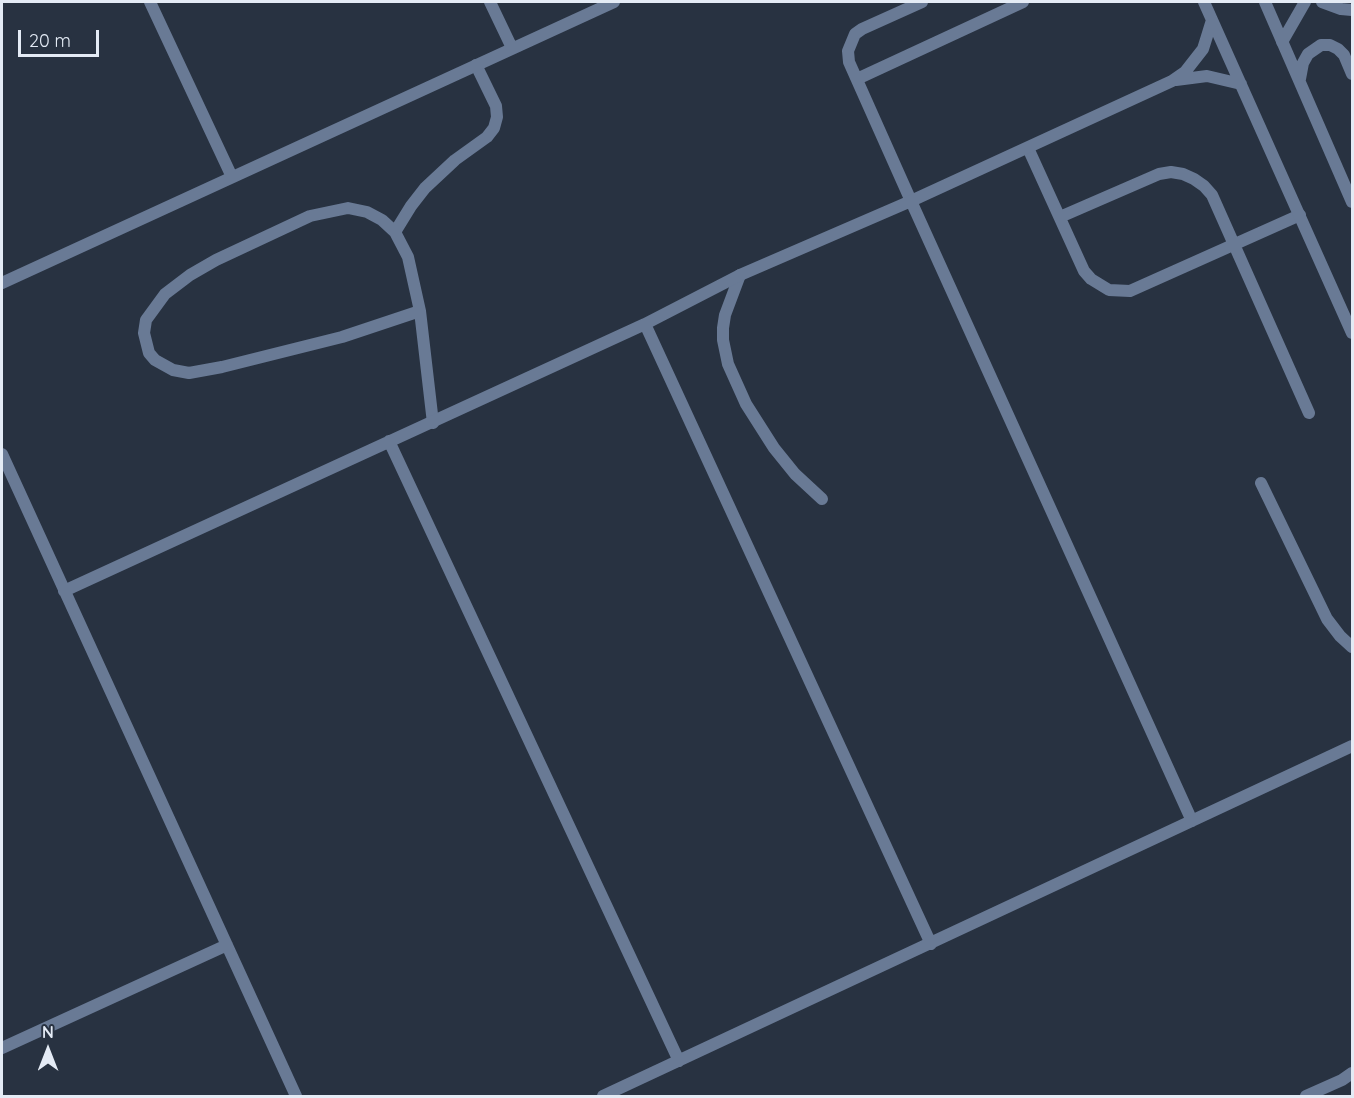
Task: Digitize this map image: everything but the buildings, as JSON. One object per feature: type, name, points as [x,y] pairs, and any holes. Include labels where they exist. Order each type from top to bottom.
[{"type":"street","points":[[150,2],[232,177]]},
{"type":"street","points":[[490,2],[512,48]]},
{"type":"street","points":[[2,283],[614,2]]},
{"type":"street","points":[[922,2],[869,25],[855,34],[848,51],[849,62],[1192,821]]},
{"type":"street","points":[[856,79],[1023,2]]},
{"type":"street","points":[[1204,2],[1353,333]]},
{"type":"street","points":[[1264,2],[1353,202]]},
{"type":"street","points":[[1282,42],[1305,2]]},
{"type":"street","points":[[1322,2],[1341,9],[1353,10]]},
{"type":"street","points":[[64,591],[645,324],[740,275],[911,201],[1172,81],[1185,72],[1199,55],[1209,35],[1212,20]]},
{"type":"street","points":[[1300,79],[1303,63],[1308,54],[1321,45],[1330,45],[1338,49],[1353,74]]},
{"type":"street","points":[[395,232],[425,188],[455,160],[487,137],[494,128],[497,117],[496,106],[476,65]]},
{"type":"street","points":[[1172,81],[1207,76],[1241,84]]},
{"type":"street","points":[[1028,148],[1084,271],[1091,279],[1109,290],[1130,291],[1300,215]]},
{"type":"street","points":[[1060,217],[1159,174],[1171,172],[1183,174],[1204,186],[1212,195],[1309,413]]},
{"type":"street","points":[[420,311],[342,337],[189,373],[163,366],[149,353],[144,333],[147,320],[165,294],[216,260],[310,216],[348,208],[367,212],[382,220],[395,232],[408,257],[420,311],[433,423]]},
{"type":"street","points":[[740,275],[725,315],[723,328],[724,350],[728,364],[746,404],[769,440],[795,474],[822,499]]},
{"type":"street","points":[[645,324],[931,944]]},
{"type":"street","points":[[389,441],[679,1061]]},
{"type":"street","points":[[2,454],[296,1096]]},
{"type":"street","points":[[1261,483],[1327,619],[1340,636],[1353,647]]},
{"type":"street","points":[[603,1096],[1353,746]]},
{"type":"street","points":[[2,1048],[227,945]]},
{"type":"street","points":[[1306,1096],[1353,1073]]}]
